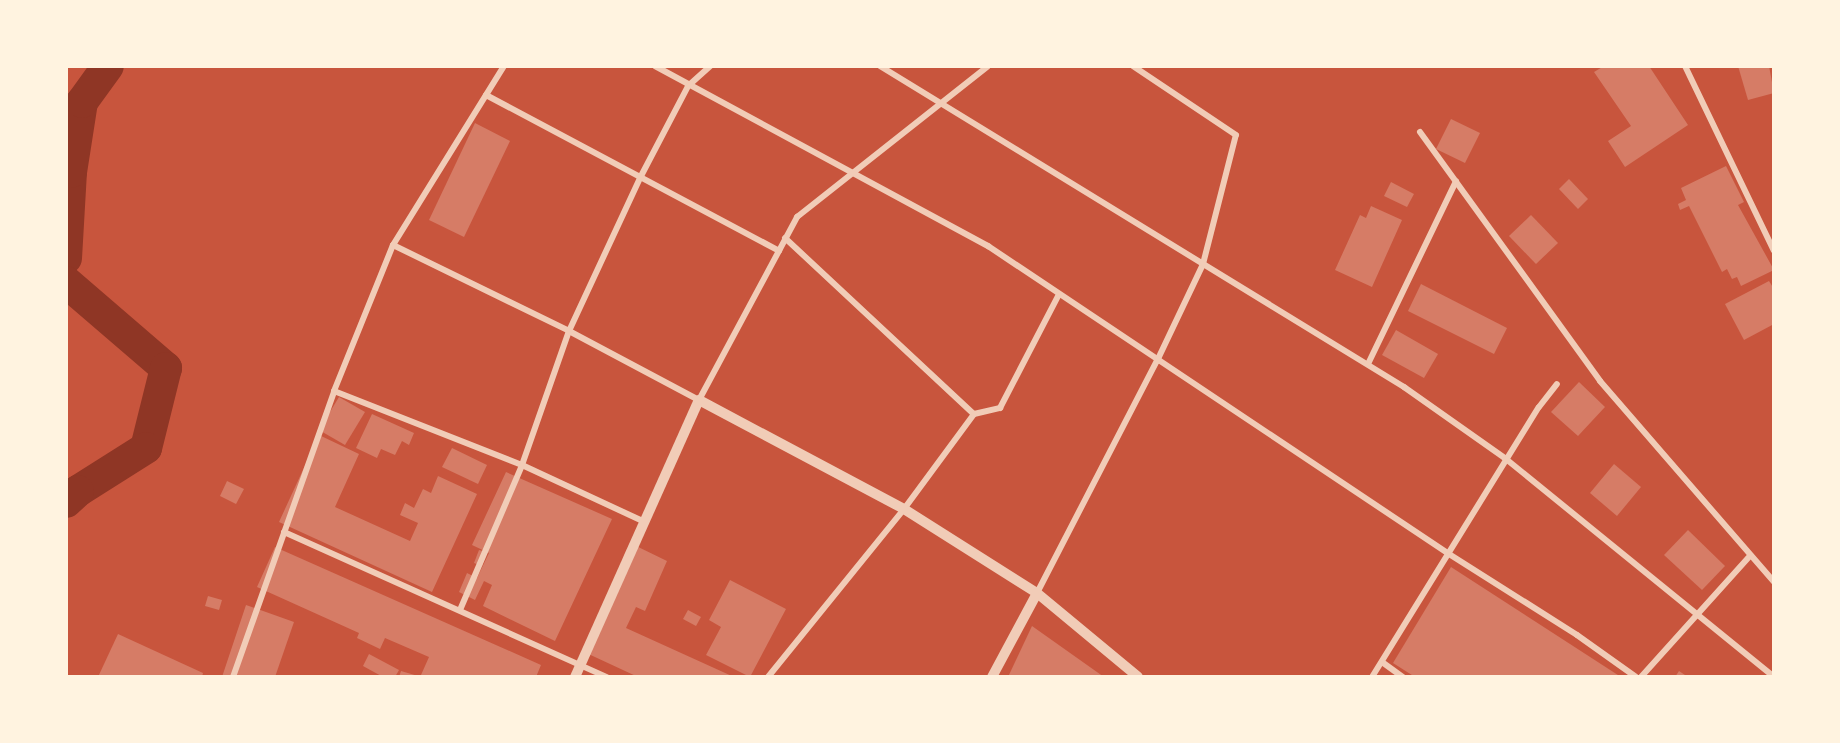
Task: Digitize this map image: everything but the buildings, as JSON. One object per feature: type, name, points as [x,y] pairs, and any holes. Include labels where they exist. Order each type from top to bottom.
[{"type":"street","points":[[233,677],[334,391],[393,245],[504,66]]},
{"type":"street","points":[[655,66],[688,86],[988,246],[1449,554],[1577,635],[1636,677]]},
{"type":"street","points":[[460,610],[522,465],[569,331],[640,178],[688,86],[710,66]]},
{"type":"street","points":[[879,66],[1368,364],[1506,459],[1774,677]]},
{"type":"street","points":[[575,677],[699,400],[797,216],[988,66]]},
{"type":"street","points":[[992,677],[1157,360],[1203,264],[1236,135],[1133,66]]},
{"type":"street","points":[[1685,66],[1774,251]]},
{"type":"street","points":[[486,95],[779,251]]},
{"type":"street","points":[[1420,132],[1600,381],[1774,582]]},
{"type":"street","points":[[1368,364],[1456,181]]},
{"type":"street","points":[[785,238],[974,414]]},
{"type":"street","points":[[393,245],[569,331],[904,508],[1036,593],[1138,677]]},
{"type":"street","points":[[768,677],[904,508],[974,414],[1000,408],[1059,294]]},
{"type":"street","points":[[1372,677],[1506,459],[1539,407],[1557,384]]},
{"type":"street","points":[[334,391],[522,465],[645,522]]},
{"type":"street","points":[[284,532],[607,677]]},
{"type":"street","points":[[1641,677],[1696,613],[1750,556]]},
{"type":"street","points":[[1382,662],[1403,677]]},
{"type":"waterway","points":[[66,258],[71,172],[82,102],[108,66]]},
{"type":"waterway","points":[[66,282],[166,368],[146,448],[78,491],[66,502]]}]
